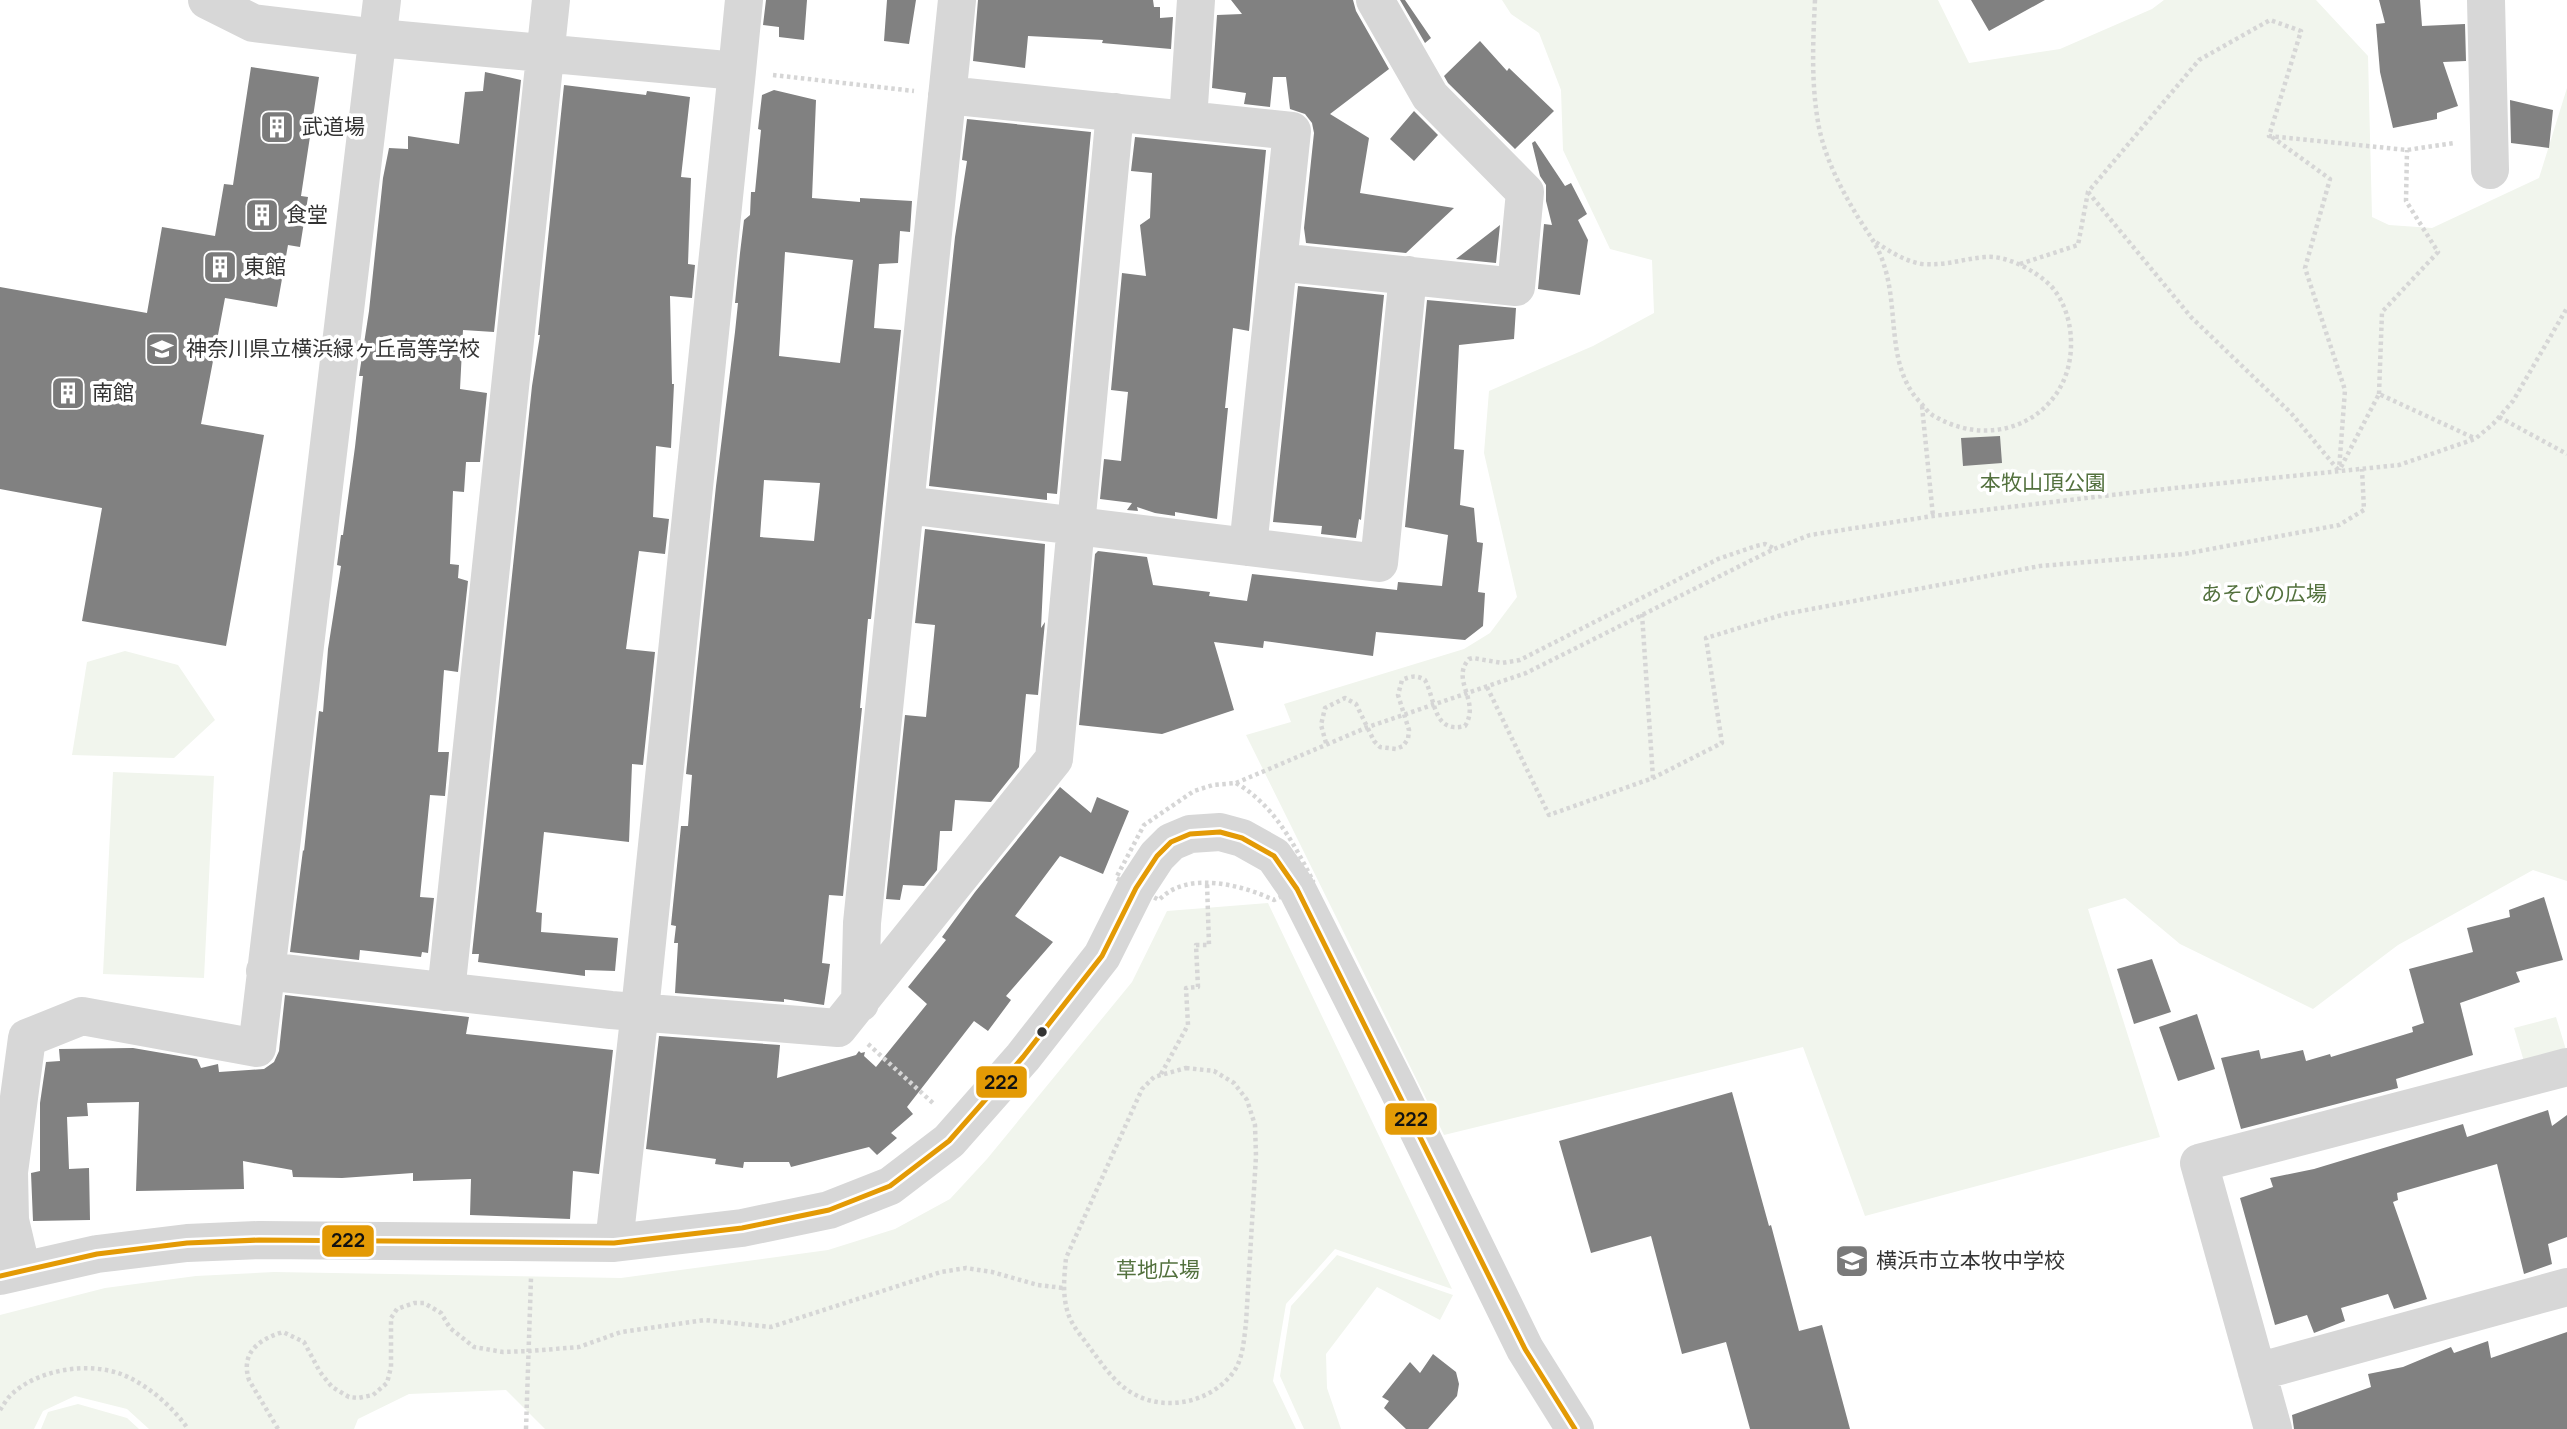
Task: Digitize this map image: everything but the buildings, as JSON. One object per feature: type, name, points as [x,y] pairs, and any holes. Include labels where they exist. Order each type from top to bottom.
[{"type":"street","points":[[207,0],[253,23],[379,38],[737,71]]},
{"type":"street","points":[[383,0],[257,1048],[82,1016],[27,1038],[9,1172],[11,1273],[97,1254],[199,1243],[258,1240],[614,1243],[742,1228],[829,1210],[890,1186],[950,1141],[1023,1057],[1102,956],[1136,888],[1157,856],[1171,842],[1190,834],[1220,832],[1242,838],[1273,856],[1297,889],[1525,1349],[1574,1429]]},
{"type":"street","points":[[446,992],[551,0]]},
{"type":"street","points":[[614,1243],[744,0]]},
{"type":"street","points":[[852,1012],[957,0]]},
{"type":"street","points":[[1188,120],[1196,0]]},
{"type":"street","points":[[1278,262],[1516,287],[1525,192],[1430,96],[1375,0]]},
{"type":"street","points":[[2486,0],[2490,155]]},
{"type":"street","points":[[947,94],[1292,131],[1248,547]]},
{"type":"street","points":[[265,971],[611,1010],[640,1010],[684,1017],[838,1028],[1054,759],[1115,112]]},
{"type":"street","points":[[906,505],[1380,563],[1408,275]]},
{"type":"street","points":[[2273,1429],[2199,1163],[2567,1067]]},
{"type":"street","points":[[2257,1372],[2567,1287]]},
{"type":"path","points":[[1815,0],[1812,65],[1818,123],[1831,168],[1874,241],[1884,265],[1898,361],[1908,390],[1931,415],[1961,429],[1991,432],[2022,424],[2048,405],[2066,379],[2073,349],[2067,314],[2051,286],[2019,264],[1987,257],[1948,265],[1919,263],[1898,256],[1874,241]]},
{"type":"path","points":[[2019,264],[2078,245],[2088,192],[2199,60],[2270,20],[2301,31],[2270,136]]},
{"type":"path","points":[[737,71],[947,94]]},
{"type":"path","points":[[2270,136],[2407,150],[2490,155]]},
{"type":"path","points":[[2270,136],[2330,179],[2305,268],[2345,390],[2339,471]]},
{"type":"path","points":[[2339,471],[2379,394],[2382,312],[2438,252],[2406,201],[2407,150]]},
{"type":"path","points":[[2088,192],[2191,317],[2291,413],[2339,471]]},
{"type":"path","points":[[1236,783],[1368,727],[1526,673],[1774,549],[1810,534],[1933,516],[2146,491],[2399,465],[2475,439],[2513,401],[2567,308]]},
{"type":"path","points":[[2379,394],[2475,439]]},
{"type":"path","points":[[1921,404],[1933,516]]},
{"type":"path","points":[[2499,417],[2567,454]]},
{"type":"path","points":[[1487,687],[1549,815],[1653,778],[1722,743],[1706,638],[1785,614],[2040,566],[2184,554],[2339,525],[2364,510],[2362,469]]},
{"type":"path","points":[[1326,743],[1321,725],[1325,708],[1345,698],[1356,704],[1380,747],[1396,749],[1403,746],[1408,739],[1409,730],[1398,695],[1402,680],[1409,677],[1425,680],[1439,719],[1444,725],[1457,728],[1465,726],[1471,717],[1471,705],[1462,670],[1469,659],[1502,663],[1520,660],[1718,559],[1765,544],[1774,549]]},
{"type":"path","points":[[1642,614],[1653,778]]},
{"type":"path","points":[[1160,900],[1166,893],[1181,887],[1207,883],[1231,884],[1274,900]]},
{"type":"path","points":[[1160,1075],[1188,1025],[1186,988],[1198,987],[1196,945],[1209,945],[1207,883]]},
{"type":"path","points":[[852,1012],[961,1129]]},
{"type":"path","points":[[1186,1068],[1214,1071],[1234,1083],[1247,1100],[1255,1125],[1256,1156],[1242,1350],[1233,1373],[1215,1390],[1191,1401],[1162,1403],[1135,1395],[1110,1376],[1070,1318],[1063,1288],[1066,1258],[1142,1089],[1154,1077],[1160,1075],[1186,1068]]},
{"type":"path","points":[[526,1429],[530,1351],[529,1242]]},
{"type":"path","points":[[278,1429],[246,1371],[249,1355],[263,1338],[283,1332],[304,1342],[320,1372],[332,1387],[349,1397],[373,1395],[387,1384],[391,1367],[391,1318],[397,1309],[414,1303],[424,1303],[441,1313],[450,1328],[474,1347],[503,1352],[579,1347],[621,1332],[705,1320],[771,1327],[941,1272],[966,1268],[992,1272],[1038,1286],[1063,1288]]},
{"type":"path","points":[[0,1410],[12,1394],[33,1379],[58,1372],[92,1368],[122,1375],[152,1392],[188,1429]]},
{"type":"green space","name":"本牧山頂公園","points":[[1502,0],[1938,0],[1969,63],[2060,49],[2152,9],[2164,0],[2316,0],[2368,56],[2372,217],[2389,225],[2432,228],[2539,178],[2567,88],[2567,881],[2533,870],[2398,945],[2313,1009],[2180,944],[2125,898],[2088,909],[2160,1137],[1865,1216],[1803,1047],[1444,1135],[1246,735],[1291,722],[1284,704],[1464,649],[1490,633],[1517,597],[1484,453],[1489,391],[1593,346],[1654,313],[1652,260],[1610,249],[1563,150],[1561,90],[1539,33],[1511,14]]},
{"type":"green space","points":[[125,651],[178,665],[215,720],[174,758],[72,755],[87,662]]},
{"type":"green space","points":[[113,772],[214,776],[204,978],[103,974]]},
{"type":"green space","name":"草地広場","points":[[1268,903],[1452,1289],[1335,1249],[1286,1304],[1273,1381],[1296,1429],[545,1429],[506,1390],[409,1394],[358,1419],[354,1429],[149,1429],[127,1409],[75,1396],[43,1411],[34,1429],[0,1429],[0,1315],[105,1288],[196,1276],[274,1272],[621,1278],[828,1250],[895,1229],[950,1199],[987,1159],[1132,982],[1167,911]]},
{"type":"green space","points":[[2556,1017],[2567,1053],[2525,1065],[2514,1028]]},
{"type":"green space","points":[[1337,1255],[1453,1295],[1440,1320],[1377,1287],[1326,1354],[1327,1388],[1341,1429],[1304,1429],[1280,1376],[1291,1306]]},
{"type":"green space","points":[[78,1404],[127,1418],[139,1429],[41,1429],[48,1412]]},
{"type":"transit line","name":"222","points":[[0,1276],[97,1254],[187,1243],[259,1240],[614,1243],[742,1228],[829,1210],[890,1186],[949,1141],[1023,1057],[1102,956],[1136,888],[1157,856],[1171,842],[1190,834],[1220,832],[1242,838],[1274,856],[1297,889],[1525,1349],[1575,1429]]},
{"type":"place","name":"武道場","points":[[277,127]]},
{"type":"place","name":"食堂","points":[[262,215]]},
{"type":"place","name":"東館","points":[[220,267]]},
{"type":"place","name":"神奈川県立横浜緑ヶ丘高等学校","points":[[162,349]]},
{"type":"place","name":"南館","points":[[68,393]]},
{"type":"place","name":"横浜市立本牧中学校","points":[[1852,1261]]},
{"type":"park label","name":"あそびの広場","points":[[2264,594]]}]
